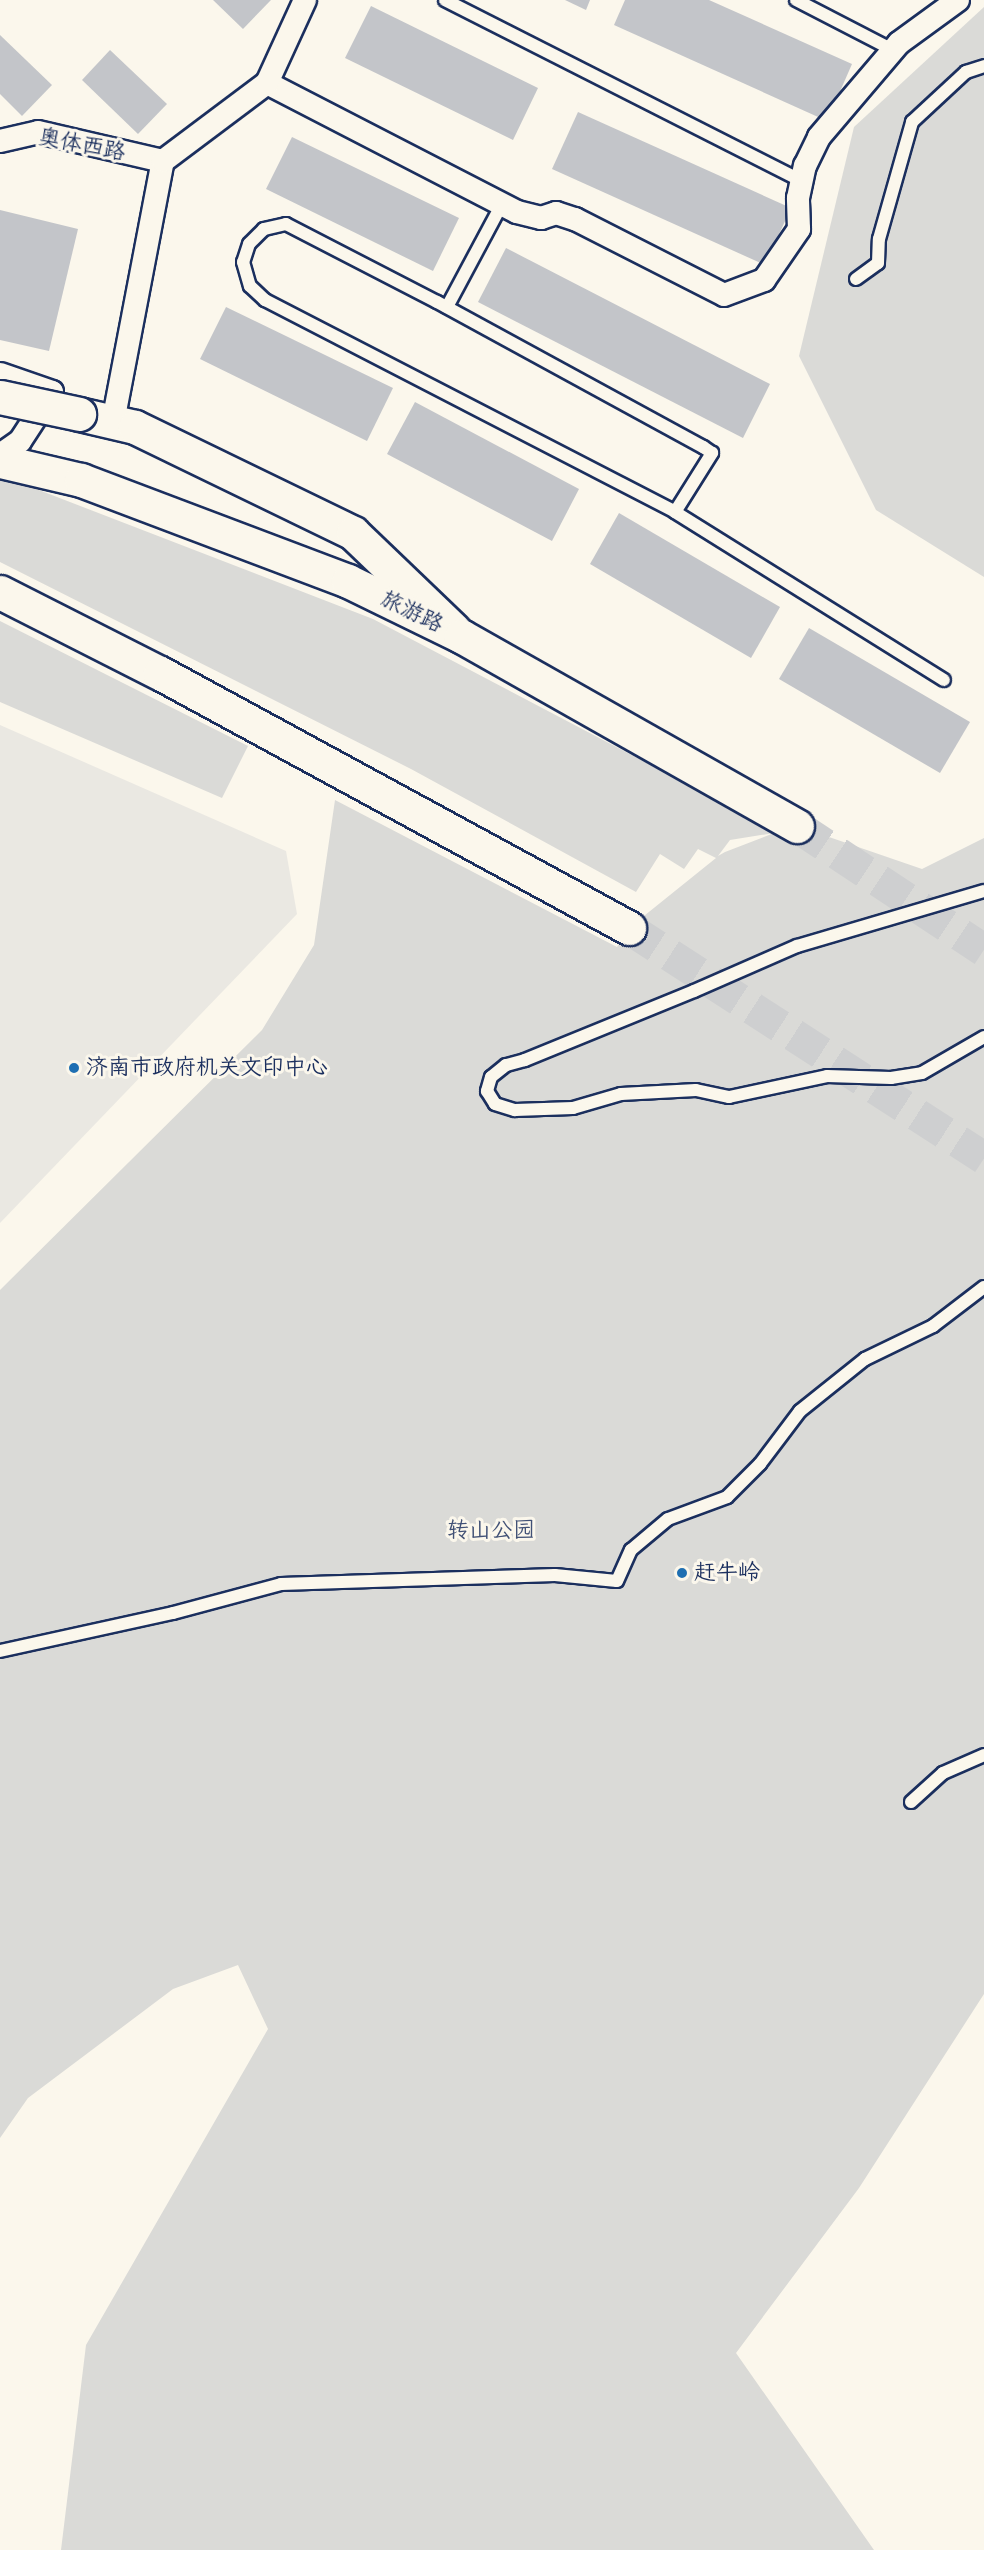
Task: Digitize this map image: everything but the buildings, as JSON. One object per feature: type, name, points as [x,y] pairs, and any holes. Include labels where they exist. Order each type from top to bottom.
[{"type":"main road","points":[[0,396],[135,427],[353,533],[461,636]]},
{"type":"main road","name":"旅游路","points":[[0,461],[81,480],[348,581],[461,636],[797,825]]},
{"type":"main road","points":[[0,592],[160,673],[629,928]]},
{"type":"street","points":[[113,422],[163,161],[267,83],[305,0]]},
{"type":"street","points":[[267,83],[502,204],[541,218],[556,213],[575,219],[724,295],[764,280],[799,229],[798,198],[805,166],[819,137],[893,50],[958,0]]},
{"type":"street","name":"奥体西路","points":[[0,141],[38,132],[163,161]]},
{"type":"street","points":[[0,374],[52,392],[20,441],[0,455]]},
{"type":"lane","points":[[444,0],[802,181]]},
{"type":"lane","points":[[796,0],[893,50]]},
{"type":"lane","points":[[856,279],[878,263],[879,239],[912,122],[966,72],[984,66]]},
{"type":"lane","points":[[447,307],[502,204]]},
{"type":"lane","points":[[675,512],[712,453],[447,307],[286,224],[264,229],[249,244],[243,262],[250,286],[265,300],[675,512],[945,680]]},
{"type":"lane","points":[[984,891],[797,946],[663,1004],[525,1060],[506,1065],[491,1077],[487,1091],[495,1104],[515,1110],[573,1108],[621,1094],[696,1090],[729,1097],[827,1076],[891,1078],[922,1073],[984,1037]]},
{"type":"lane","points":[[0,1651],[173,1613],[281,1584],[555,1575],[617,1581],[632,1550],[668,1519],[727,1497],[760,1464],[800,1411],[866,1359],[933,1326],[984,1287]]},
{"type":"lane","points":[[911,1802],[943,1773],[984,1755]]},
{"type":"shaded area","name":"济南市政府机关文印中心","points":[[0,725],[286,851],[297,914],[0,1223]]},
{"type":"green space","points":[[984,7],[984,577],[876,510],[799,356],[854,127]]},
{"type":"green space","name":"转山公园","points":[[0,475],[373,619],[778,832],[797,826],[922,869],[984,838],[984,1994],[859,2188],[736,2353],[874,2550],[61,2550],[86,2345],[268,2029],[238,1965],[173,1989],[28,2098],[0,2138],[0,1290],[262,1030],[314,945],[335,800],[617,947],[629,928],[716,858],[698,849],[684,869],[660,854],[636,892],[411,769],[0,562]],"holes":[[[774,833],[718,856],[730,840]]]},
{"type":"green space","points":[[0,621],[248,746],[222,798],[0,702]]},
{"type":"tunnel","points":[[797,826],[984,950]]},
{"type":"tunnel","points":[[629,928],[984,1158]]},
{"type":"place","name":"济南市政府机关文印中心","points":[[74,1068]]},
{"type":"place","name":"赶牛岭","points":[[682,1573]]}]
